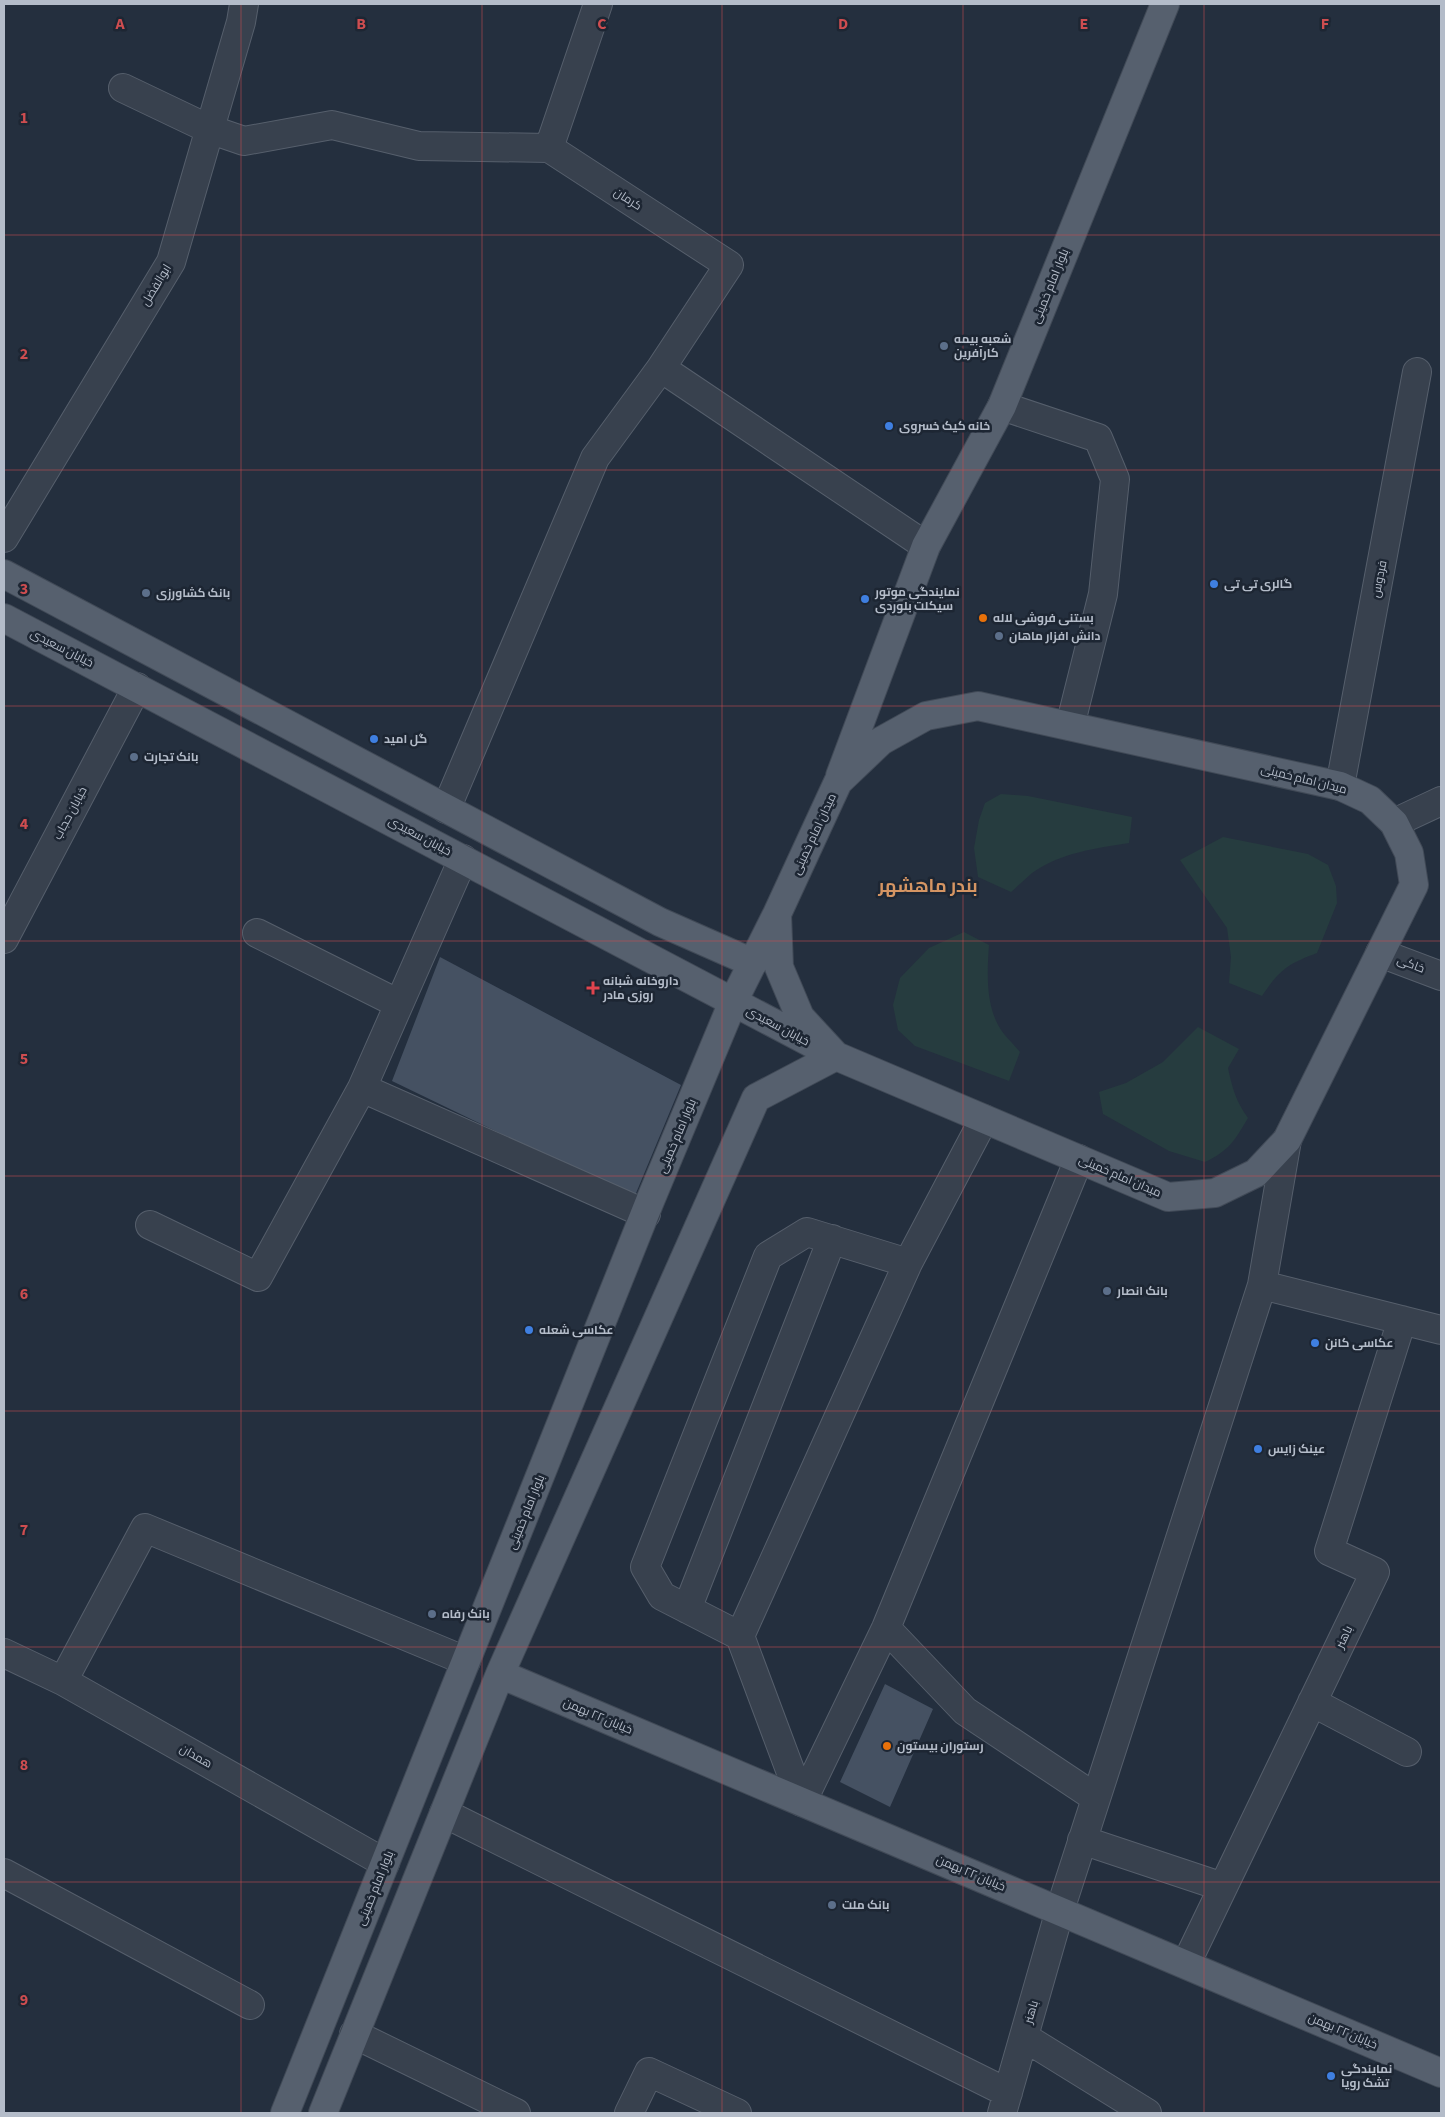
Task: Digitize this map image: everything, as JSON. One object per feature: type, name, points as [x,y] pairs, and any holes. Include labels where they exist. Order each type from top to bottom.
[{"type":"main road","name":"بلوار امام خمینی","points":[[838,782],[923,553],[1002,406],[1165,4]]},
{"type":"main road","points":[[4,574],[660,922],[753,963]]},
{"type":"main road","name":"خیابان سعیدی","points":[[4,618],[836,1056]]},
{"type":"main road","name":"میدان امام خمینی","points":[[978,706],[1340,786],[1370,800],[1394,823],[1409,852],[1414,885],[1287,1140],[1256,1173],[1214,1193],[1168,1197],[836,1056],[800,1017],[780,967],[777,914],[838,782],[881,741],[926,716],[978,706]]},
{"type":"main road","name":"بلوار امام خمینی","points":[[286,2113],[646,1214],[733,1002],[777,914]]},
{"type":"main road","points":[[322,2113],[500,1674],[756,1098],[836,1056]]},
{"type":"main road","name":"خیابان ۲۲ بهمن","points":[[500,1674],[1441,2073]]},
{"type":"street","name":"ابوالفضل","points":[[4,538],[171,262],[241,22],[244,4]]},
{"type":"street","points":[[124,88],[209,129],[244,141],[332,125],[419,146],[549,148],[598,4]]},
{"type":"street","name":"کرمان","points":[[549,148],[729,265],[660,368]]},
{"type":"street","points":[[446,808],[595,458],[660,368],[923,553]]},
{"type":"street","name":"فردوس","points":[[1340,786],[1417,372]]},
{"type":"street","points":[[1002,406],[1098,438],[1115,479],[1103,594],[1070,726]]},
{"type":"street","name":"خیابان حجاب","points":[[4,939],[137,687]]},
{"type":"street","points":[[1394,823],[1441,801]]},
{"type":"street","points":[[150,1225],[258,1277],[362,1088],[463,859]]},
{"type":"street","points":[[257,933],[399,1004]]},
{"type":"street","name":"خاکی","points":[[1380,953],[1441,976]]},
{"type":"street","points":[[362,1088],[646,1214]]},
{"type":"street","points":[[740,1636],[908,1263],[984,1119]]},
{"type":"street","name":"باهنر","points":[[1005,2103],[1060,1910],[1262,1285],[1287,1140]]},
{"type":"street","points":[[802,1802],[886,1628],[1079,1159]]},
{"type":"street","points":[[802,1802],[740,1636],[662,1596],[645,1567],[768,1256],[807,1232],[908,1263]]},
{"type":"street","points":[[687,1609],[832,1240]]},
{"type":"street","points":[[1262,1285],[1441,1330]]},
{"type":"street","name":"باهنر","points":[[1186,1964],[1375,1572],[1329,1551],[1402,1320]]},
{"type":"street","points":[[62,1681],[145,1528],[466,1661]]},
{"type":"street","points":[[886,1628],[965,1711],[1096,1798]]},
{"type":"street","name":"همدان","points":[[4,1653],[62,1681],[385,1863]]},
{"type":"street","points":[[1312,1702],[1407,1752]]},
{"type":"street","points":[[444,1812],[1005,2103]]},
{"type":"street","points":[[1082,1840],[1223,1887]]},
{"type":"street","points":[[4,1873],[250,2005]]},
{"type":"street","points":[[354,2034],[516,2113]]},
{"type":"street","points":[[1024,2037],[1147,2113]]},
{"type":"street","points":[[629,2113],[649,2072],[737,2113]]},
{"type":"green space","points":[[1001,794],[1028,796],[1132,817],[1129,843],[1091,849],[1066,856],[1032,873],[1011,892],[978,877],[974,848],[979,820],[985,803]]},
{"type":"green space","points":[[1223,837],[1308,854],[1328,865],[1336,886],[1337,903],[1317,953],[1285,969],[1274,979],[1262,996],[1229,983],[1231,957],[1227,928],[1180,860]]},
{"type":"green space","points":[[964,932],[989,945],[988,980],[993,1014],[1004,1034],[1020,1052],[1009,1081],[915,1046],[898,1030],[893,1005],[900,978],[929,948]]},
{"type":"green space","points":[[1198,1027],[1239,1049],[1228,1068],[1235,1094],[1248,1118],[1231,1144],[1220,1154],[1205,1162],[1169,1151],[1103,1114],[1099,1092],[1126,1083],[1163,1062]]},
{"type":"building","points":[[440,957],[681,1085],[634,1198],[392,1081]]},
{"type":"building","name":"رستوران بیستون","points":[[885,1684],[933,1709],[890,1807],[840,1782]]},
{"type":"place","name":"شعبه بیمه کارآفرین","points":[[944,346]]},
{"type":"place","name":"خانه کیک خسروی","points":[[889,426]]},
{"type":"place","name":"گالری تی تی","points":[[1214,584]]},
{"type":"place","name":"بانک کشاورزی","points":[[146,593]]},
{"type":"place","name":"نمایندگی موتور سیکلت بلوردی","points":[[865,599]]},
{"type":"place","name":"بستنی فروشی لاله","points":[[983,618]]},
{"type":"place","name":"دانش افزار ماهان","points":[[999,636]]},
{"type":"place","name":"گل امید","points":[[374,739]]},
{"type":"place","name":"بانک تجارت","points":[[134,757]]},
{"type":"place","name":"داروخانه شبانه روزی مادر","points":[[593,988]]},
{"type":"place","name":"بانک انصار","points":[[1107,1291]]},
{"type":"place","name":"عکاسی شعله","points":[[529,1330]]},
{"type":"place","name":"عکاسی کانن","points":[[1315,1343]]},
{"type":"place","name":"عینک زایس","points":[[1258,1449]]},
{"type":"place","name":"بانک رفاه","points":[[432,1614]]},
{"type":"place","name":"رستوران بیستون","points":[[887,1746]]},
{"type":"place","name":"بانک ملت","points":[[832,1905]]},
{"type":"place","name":"نمایندگی تشک رویا","points":[[1331,2076]]},
{"type":"district","name":"بندر ماهشهر","points":[[928,886]]}]
